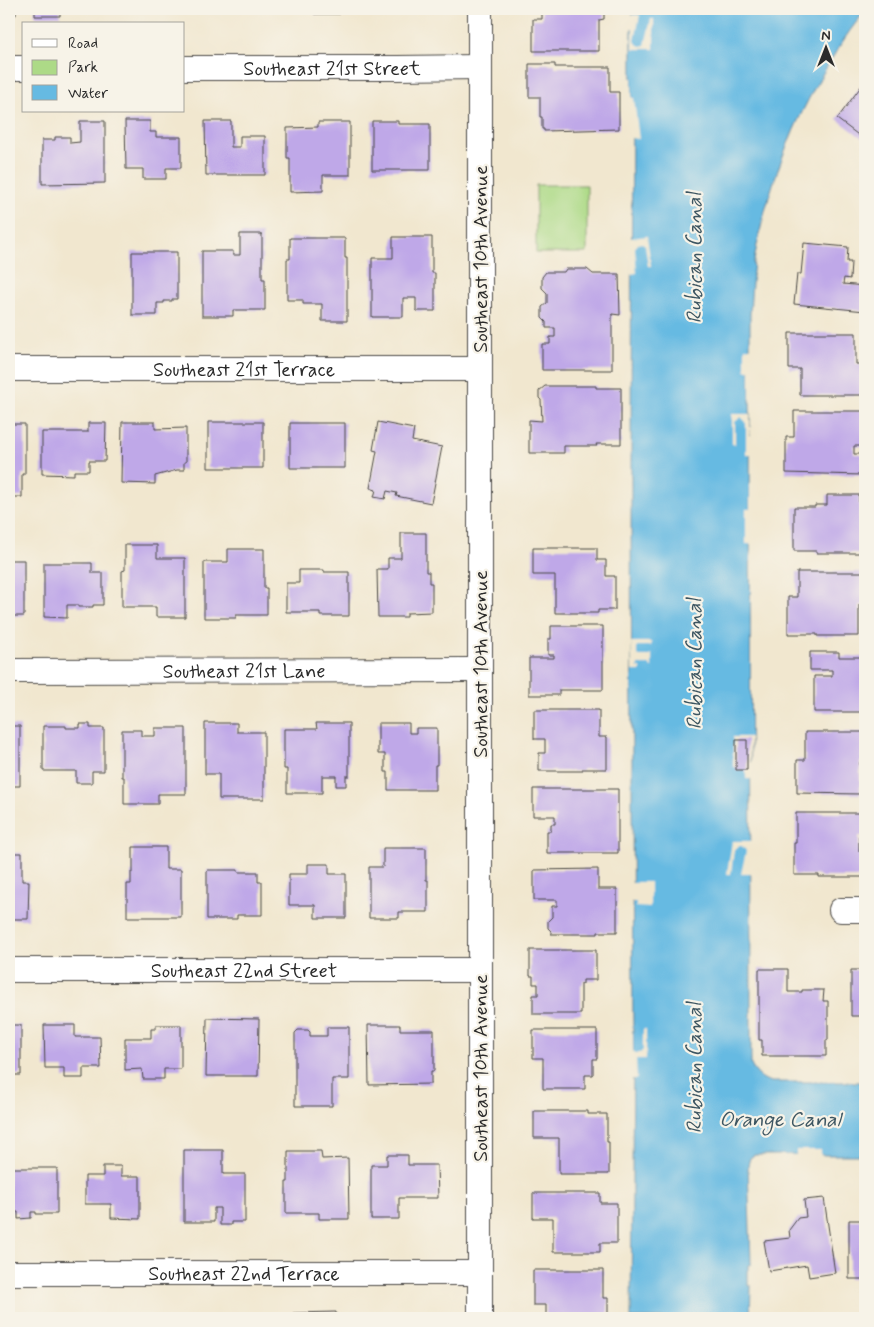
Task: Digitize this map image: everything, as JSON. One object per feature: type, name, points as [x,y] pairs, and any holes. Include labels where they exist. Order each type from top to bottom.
[{"type":"street","name":"Southeast 10th Avenue","points":[[480,9],[480,1318]]},
{"type":"street","name":"Southeast 21st Street","points":[[185,68],[480,67]]},
{"type":"street","points":[[9,68],[22,68]]},
{"type":"street","name":"Southeast 21st Terrace","points":[[9,369],[480,369]]},
{"type":"street","name":"Southeast 21st Lane","points":[[9,671],[480,670]]},
{"type":"street","points":[[840,910],[865,910]]},
{"type":"street","name":"Southeast 22nd Street","points":[[9,970],[480,970]]},
{"type":"street","name":"Southeast 22nd Terrace","points":[[9,1273],[480,1273]]},
{"type":"green space","points":[[536,185],[587,185],[587,253],[536,253]]},
{"type":"water","points":[[632,9],[865,9],[865,12],[841,44],[815,88],[791,135],[773,184],[759,235],[754,261],[750,315],[751,1065],[754,1071],[771,1082],[865,1082],[865,1155],[754,1155],[750,1158],[748,1165],[751,1264],[748,1265],[748,1286],[751,1286],[750,1318],[631,1318],[633,1051]]},
{"type":"pier","points":[[630,15],[640,15],[635,41],[640,46],[645,45],[651,19],[654,19],[654,49],[633,49],[633,28],[630,28]]},
{"type":"pier","points":[[630,78],[632,78],[632,98],[634,98],[639,139],[630,138]]},
{"type":"pier","points":[[647,236],[651,266],[648,266],[645,245],[642,243],[637,244],[635,247],[637,273],[631,274],[631,238]]},
{"type":"pier","points":[[745,348],[752,348],[752,399],[750,399],[750,370],[745,370]]},
{"type":"pier","points":[[732,414],[750,414],[750,435],[753,436],[753,454],[746,454],[746,422],[741,417],[735,422],[735,444],[732,444]]},
{"type":"pier","points":[[750,484],[753,484],[753,544],[746,544],[746,509],[750,509]]},
{"type":"pier","points":[[631,642],[651,642],[651,646],[637,646],[637,654],[639,656],[650,656],[652,654],[652,667],[650,665],[638,665],[641,671],[632,671]]},
{"type":"pier","points":[[733,737],[750,737],[750,762],[753,763],[753,779],[746,779],[746,744],[737,767],[733,767]]},
{"type":"pier","points":[[732,841],[753,841],[753,874],[741,874],[746,851],[742,846],[739,846],[734,850],[731,874],[727,874]]},
{"type":"pier","points":[[650,882],[650,908],[636,907],[636,902],[629,902],[629,883]]},
{"type":"pier","points":[[643,1029],[646,1029],[646,1059],[636,1059],[637,1079],[630,1079],[630,1033],[633,1033],[633,1051],[640,1053],[643,1050]]},
{"type":"pier","points":[[796,1150],[821,1150],[821,1158],[779,1158],[779,1155],[796,1155]]},
{"type":"building","points":[[9,9],[16,9],[16,15],[9,15]]},
{"type":"building","points":[[35,9],[60,9],[60,16],[35,16]]},
{"type":"building","points":[[314,9],[340,9],[340,14],[314,14]]},
{"type":"building","points":[[357,9],[398,9],[398,14],[357,14]]},
{"type":"building","points":[[542,9],[604,9],[604,19],[599,20],[599,51],[533,51],[533,19],[542,19]]},
{"type":"building","points":[[529,64],[555,64],[555,67],[610,67],[610,92],[619,92],[619,129],[544,131],[542,129],[542,117],[540,117],[540,97],[529,97]]},
{"type":"building","points":[[865,81],[865,140],[837,119]]},
{"type":"building","points":[[80,121],[105,121],[105,183],[42,184],[42,140],[55,140],[55,137],[70,137],[70,143],[80,142]]},
{"type":"building","points":[[125,121],[150,121],[150,132],[156,132],[156,137],[181,137],[181,168],[166,168],[166,179],[143,179],[143,169],[126,169]]},
{"type":"building","points":[[205,121],[231,121],[231,147],[240,147],[240,136],[265,136],[265,175],[206,175]]},
{"type":"building","points":[[372,121],[398,121],[398,124],[430,124],[430,170],[372,170]]},
{"type":"building","points":[[318,122],[350,122],[350,175],[323,175],[323,191],[290,192],[290,158],[287,158],[287,128],[318,127]]},
{"type":"building","points":[[240,234],[262,234],[262,279],[265,279],[265,310],[233,310],[233,316],[202,316],[202,251],[233,251],[233,255],[240,255]]},
{"type":"building","points":[[393,237],[432,237],[432,273],[435,273],[435,311],[416,311],[416,298],[403,298],[403,317],[372,317],[372,258],[393,258]]},
{"type":"building","points":[[290,238],[345,238],[345,258],[347,258],[347,321],[322,321],[322,304],[303,304],[303,300],[287,300],[287,259],[290,259]]},
{"type":"building","points":[[804,243],[848,247],[847,262],[851,262],[850,279],[844,278],[843,284],[865,286],[865,311],[794,304],[797,274],[801,274]]},
{"type":"building","points":[[132,252],[177,252],[177,299],[157,303],[157,315],[132,315]]},
{"type":"building","points":[[566,269],[587,269],[593,274],[619,274],[620,315],[612,314],[612,370],[542,370],[542,344],[550,344],[550,337],[555,337],[555,328],[546,328],[546,322],[542,318],[542,307],[547,303],[547,293],[542,288],[542,277],[546,272],[564,272]]},
{"type":"building","points":[[789,333],[856,333],[856,364],[865,364],[865,395],[800,395],[800,369],[789,369]]},
{"type":"building","points":[[545,386],[621,388],[621,444],[564,446],[564,453],[529,453],[529,420],[542,421],[539,391]]},
{"type":"building","points":[[794,411],[865,411],[865,446],[854,446],[854,454],[862,454],[862,475],[786,473],[786,437],[794,437]]},
{"type":"building","points":[[122,422],[155,422],[155,429],[186,428],[186,462],[184,462],[184,470],[155,476],[155,484],[121,483]]},
{"type":"building","points":[[208,422],[263,422],[263,468],[208,468]]},
{"type":"building","points":[[378,422],[414,429],[412,441],[442,447],[431,503],[396,496],[397,493],[387,491],[385,499],[374,497],[376,490],[370,488],[377,451],[373,450]]},
{"type":"building","points":[[88,423],[106,423],[105,461],[89,461],[89,471],[74,471],[74,475],[42,474],[42,432],[88,432]]},
{"type":"building","points":[[290,423],[345,423],[345,468],[290,468]]},
{"type":"building","points":[[9,424],[25,424],[25,474],[22,474],[22,497],[9,497]]},
{"type":"building","points":[[827,495],[859,495],[859,522],[865,522],[865,553],[794,551],[794,507],[827,505]]},
{"type":"building","points":[[401,533],[426,533],[426,572],[429,572],[429,583],[432,583],[432,612],[407,613],[407,617],[378,617],[377,569],[388,569],[388,558],[401,558]]},
{"type":"building","points":[[125,545],[157,545],[157,558],[185,558],[185,617],[156,617],[156,607],[122,607],[122,571],[125,570]]},
{"type":"building","points":[[533,548],[597,548],[597,560],[606,560],[606,576],[615,576],[615,610],[598,610],[598,613],[555,613],[555,575],[533,575]]},
{"type":"building","points":[[228,549],[264,549],[264,588],[267,588],[267,615],[236,615],[236,618],[204,618],[204,562],[228,562]]},
{"type":"building","points":[[9,560],[24,560],[24,616],[9,616]]},
{"type":"building","points":[[44,563],[92,563],[92,573],[103,573],[103,605],[78,607],[78,605],[67,605],[67,618],[44,617]]},
{"type":"building","points":[[299,570],[349,572],[349,616],[320,616],[320,612],[286,612],[286,583],[299,583]]},
{"type":"building","points":[[797,572],[865,572],[865,605],[859,605],[859,636],[788,634],[788,597],[797,597]]},
{"type":"building","points":[[551,626],[603,626],[603,690],[559,690],[559,695],[529,695],[529,658],[554,658],[554,655],[548,655],[548,639],[551,639]]},
{"type":"building","points":[[810,652],[839,652],[839,657],[864,657],[865,712],[814,712],[814,676],[832,676],[832,670],[810,670]]},
{"type":"building","points":[[534,710],[599,710],[599,737],[607,737],[607,769],[539,771],[539,753],[545,753],[545,739],[534,739]]},
{"type":"building","points":[[205,723],[237,723],[237,732],[264,732],[264,799],[219,799],[219,774],[205,774]]},
{"type":"building","points":[[316,723],[349,723],[349,776],[346,776],[346,786],[336,786],[336,776],[322,776],[322,793],[287,793],[287,769],[284,769],[284,729],[317,729]]},
{"type":"building","points":[[378,723],[409,723],[409,733],[416,733],[416,728],[437,728],[435,790],[388,790],[385,754],[378,754]]},
{"type":"building","points":[[80,724],[90,724],[90,728],[104,728],[104,771],[92,771],[92,783],[76,783],[76,771],[43,771],[43,726],[80,728]]},
{"type":"building","points":[[9,726],[20,726],[20,786],[9,786]]},
{"type":"building","points":[[155,728],[186,728],[186,794],[158,794],[158,804],[124,804],[122,730],[141,730],[141,736],[155,736]]},
{"type":"building","points":[[805,732],[865,732],[865,762],[860,762],[860,794],[797,793],[797,760],[805,760]]},
{"type":"building","points":[[736,740],[747,740],[747,770],[736,770]]},
{"type":"building","points":[[533,789],[618,789],[618,853],[547,853],[547,831],[551,831],[551,824],[555,824],[555,816],[533,816]]},
{"type":"building","points":[[796,813],[865,813],[865,836],[859,836],[859,851],[865,851],[865,877],[794,875]]},
{"type":"building","points":[[133,847],[166,847],[166,869],[181,869],[181,917],[127,917],[127,884],[131,884],[131,872],[133,872]]},
{"type":"building","points":[[383,848],[426,848],[428,912],[399,912],[399,918],[369,918],[369,867],[383,867]]},
{"type":"building","points":[[9,853],[22,853],[22,881],[29,881],[28,919],[9,919]]},
{"type":"building","points":[[308,864],[329,864],[329,874],[346,874],[346,918],[315,918],[315,905],[289,905],[289,874],[308,874]]},
{"type":"building","points":[[598,869],[598,889],[617,889],[617,932],[551,934],[548,928],[548,921],[552,917],[552,906],[557,906],[557,900],[534,900],[534,870]]},
{"type":"building","points":[[207,870],[258,872],[258,882],[262,882],[262,915],[237,915],[237,919],[207,919]]},
{"type":"building","points":[[530,950],[596,950],[596,980],[583,980],[583,984],[581,984],[581,1014],[533,1014],[533,995],[538,995],[538,984],[533,984],[533,976],[530,976]]},
{"type":"building","points":[[759,969],[788,969],[788,992],[824,990],[823,1001],[828,1001],[826,1056],[762,1056],[762,1040],[759,1040]]},
{"type":"building","points":[[851,970],[865,970],[865,1016],[851,1016]]},
{"type":"building","points":[[207,1018],[259,1019],[258,1076],[206,1076]]},
{"type":"building","points":[[9,1025],[21,1025],[21,1075],[9,1075]]},
{"type":"building","points":[[44,1025],[75,1025],[75,1037],[100,1037],[101,1068],[83,1068],[83,1078],[64,1078],[64,1068],[45,1068]]},
{"type":"building","points":[[156,1025],[181,1025],[181,1069],[164,1069],[164,1079],[143,1079],[142,1069],[125,1070],[125,1038],[151,1038],[151,1029],[156,1029]]},
{"type":"building","points":[[368,1025],[400,1025],[400,1030],[434,1030],[434,1071],[431,1071],[431,1084],[369,1085]]},
{"type":"building","points":[[327,1027],[349,1027],[349,1079],[332,1079],[332,1106],[295,1106],[295,1033],[298,1030],[308,1030],[310,1036],[327,1036]]},
{"type":"building","points":[[533,1030],[597,1030],[597,1059],[593,1059],[593,1075],[585,1075],[585,1089],[543,1089],[543,1058],[533,1058]]},
{"type":"building","points":[[534,1111],[588,1111],[588,1114],[607,1114],[609,1174],[559,1174],[559,1138],[534,1138]]},
{"type":"building","points":[[184,1150],[223,1150],[223,1174],[245,1174],[245,1222],[231,1222],[231,1225],[220,1225],[220,1208],[214,1208],[214,1222],[184,1222]]},
{"type":"building","points":[[288,1151],[321,1151],[322,1159],[348,1158],[349,1219],[319,1219],[319,1213],[286,1213]]},
{"type":"building","points":[[387,1155],[408,1155],[408,1165],[437,1165],[438,1198],[399,1198],[399,1219],[371,1219],[371,1165],[387,1165]]},
{"type":"building","points":[[103,1166],[121,1166],[121,1176],[140,1176],[140,1219],[111,1218],[111,1204],[85,1204],[85,1176],[103,1176]]},
{"type":"building","points":[[9,1168],[57,1168],[57,1214],[36,1214],[36,1212],[31,1212],[31,1218],[18,1219],[18,1212],[9,1212]]},
{"type":"building","points":[[533,1193],[600,1193],[600,1203],[617,1203],[617,1243],[600,1243],[600,1252],[553,1252],[553,1218],[533,1218]]},
{"type":"building","points":[[824,1198],[835,1273],[809,1277],[807,1265],[769,1271],[764,1241],[790,1238],[789,1230],[798,1218],[806,1217],[804,1200]]},
{"type":"building","points":[[863,1212],[865,1212],[865,1279],[849,1279],[849,1220],[863,1220]]},
{"type":"building","points":[[533,1270],[603,1270],[603,1298],[608,1298],[608,1318],[546,1318],[546,1305],[533,1305]]},
{"type":"building","points":[[336,1312],[336,1318],[293,1318],[293,1313]]},
{"type":"water label","name":"Rubican Canal","points":[[694,258]]},
{"type":"water label","name":"Rubican Canal","points":[[694,664]]},
{"type":"water label","name":"Rubican Canal","points":[[694,1068]]},
{"type":"water label","name":"Orange Canal","points":[[780,1119]]}]
